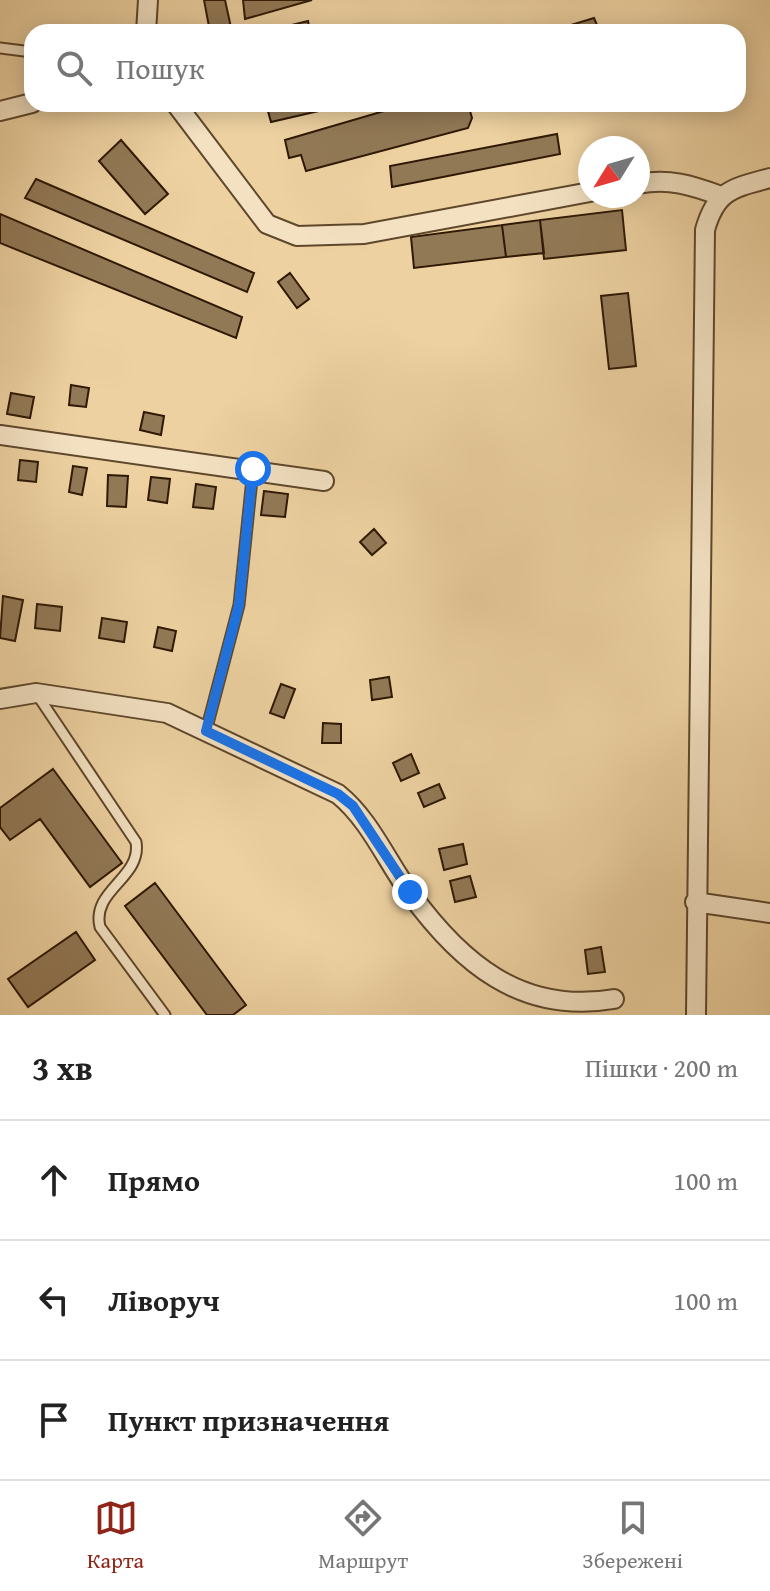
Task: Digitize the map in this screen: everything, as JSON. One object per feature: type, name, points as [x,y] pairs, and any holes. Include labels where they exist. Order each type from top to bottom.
[{"type":"street","points":[[146,24],[148,0]]},
{"type":"street","points":[[0,111],[24,105]]},
{"type":"street","points":[[182,112],[267,224],[297,236],[364,234],[578,194]]},
{"type":"street","points":[[696,1015],[705,230],[711,207],[721,196],[770,178]]},
{"type":"street","points":[[650,182],[683,182],[721,196]]},
{"type":"street","points":[[0,435],[324,481]]},
{"type":"street","points":[[0,699],[36,693],[167,713],[338,794],[353,806],[410,892],[465,960],[516,997],[554,1007],[592,1006],[614,999]]},
{"type":"street","points":[[695,902],[770,913]]},
{"type":"lane","points":[[0,48],[24,51]]},
{"type":"lane","points":[[206,731],[239,605],[253,469]]},
{"type":"lane","points":[[36,693],[136,842],[135,863],[101,902],[97,915],[100,927],[165,1015]]},
{"type":"building","points":[[204,0],[225,0],[230,24],[208,24]]},
{"type":"building","points":[[243,0],[312,0],[245,19]]},
{"type":"building","points":[[594,18],[597,24],[574,24]]},
{"type":"building","points":[[268,112],[314,112],[271,122]]},
{"type":"building","points":[[381,112],[470,112],[472,118],[468,128],[306,171],[301,155],[289,158],[285,140]]},
{"type":"building","points":[[557,134],[560,154],[392,187],[390,166]]},
{"type":"building","points":[[121,140],[168,194],[145,214],[99,161]]},
{"type":"building","points":[[36,179],[254,273],[247,292],[25,198]]},
{"type":"building","points":[[622,210],[626,250],[544,259],[540,220]]},
{"type":"building","points":[[0,214],[242,317],[236,338],[0,243]]},
{"type":"building","points":[[540,220],[544,253],[506,257],[502,225]]},
{"type":"building","points":[[502,225],[506,257],[414,268],[411,237]]},
{"type":"building","points":[[290,273],[309,299],[297,308],[278,282]]},
{"type":"building","points":[[628,293],[636,366],[609,369],[601,296]]},
{"type":"building","points":[[71,385],[89,388],[86,407],[69,405]]},
{"type":"building","points":[[11,393],[34,397],[30,418],[7,414]]},
{"type":"building","points":[[144,412],[164,416],[161,435],[140,430]]},
{"type":"building","points":[[20,460],[38,462],[36,482],[18,480]]},
{"type":"building","points":[[73,466],[87,468],[82,495],[69,492]]},
{"type":"building","points":[[108,475],[128,476],[126,507],[107,506]]},
{"type":"building","points":[[151,477],[170,479],[167,503],[148,500]]},
{"type":"building","points":[[196,484],[216,487],[213,509],[193,507]]},
{"type":"building","points":[[264,491],[288,494],[285,517],[261,515]]},
{"type":"building","points":[[374,529],[386,543],[372,555],[360,542]]},
{"type":"building","points":[[3,596],[23,600],[15,641],[0,638]]},
{"type":"building","points":[[37,604],[62,607],[60,631],[35,628]]},
{"type":"building","points":[[102,618],[127,622],[124,642],[99,638]]},
{"type":"building","points":[[158,627],[176,631],[172,651],[154,647]]},
{"type":"building","points":[[389,677],[392,697],[372,700],[370,680]]},
{"type":"building","points":[[281,684],[295,689],[284,718],[270,713]]},
{"type":"building","points":[[323,723],[341,724],[341,743],[322,743]]},
{"type":"building","points":[[411,754],[419,773],[401,781],[393,763]]},
{"type":"building","points":[[53,769],[122,863],[90,887],[40,819],[10,840],[0,827],[0,808]]},
{"type":"building","points":[[439,784],[445,798],[424,807],[418,793]]},
{"type":"building","points":[[463,844],[467,864],[444,870],[439,849]]},
{"type":"building","points":[[470,876],[476,897],[455,902],[450,881]]},
{"type":"building","points":[[155,883],[246,1005],[233,1015],[207,1015],[125,906]]},
{"type":"building","points":[[76,932],[95,960],[28,1007],[8,979]]},
{"type":"building","points":[[601,947],[605,972],[588,974],[585,950]]},
{"type":"route","points":[[253,469],[239,605],[206,731],[338,794],[353,806],[410,892]]}]
